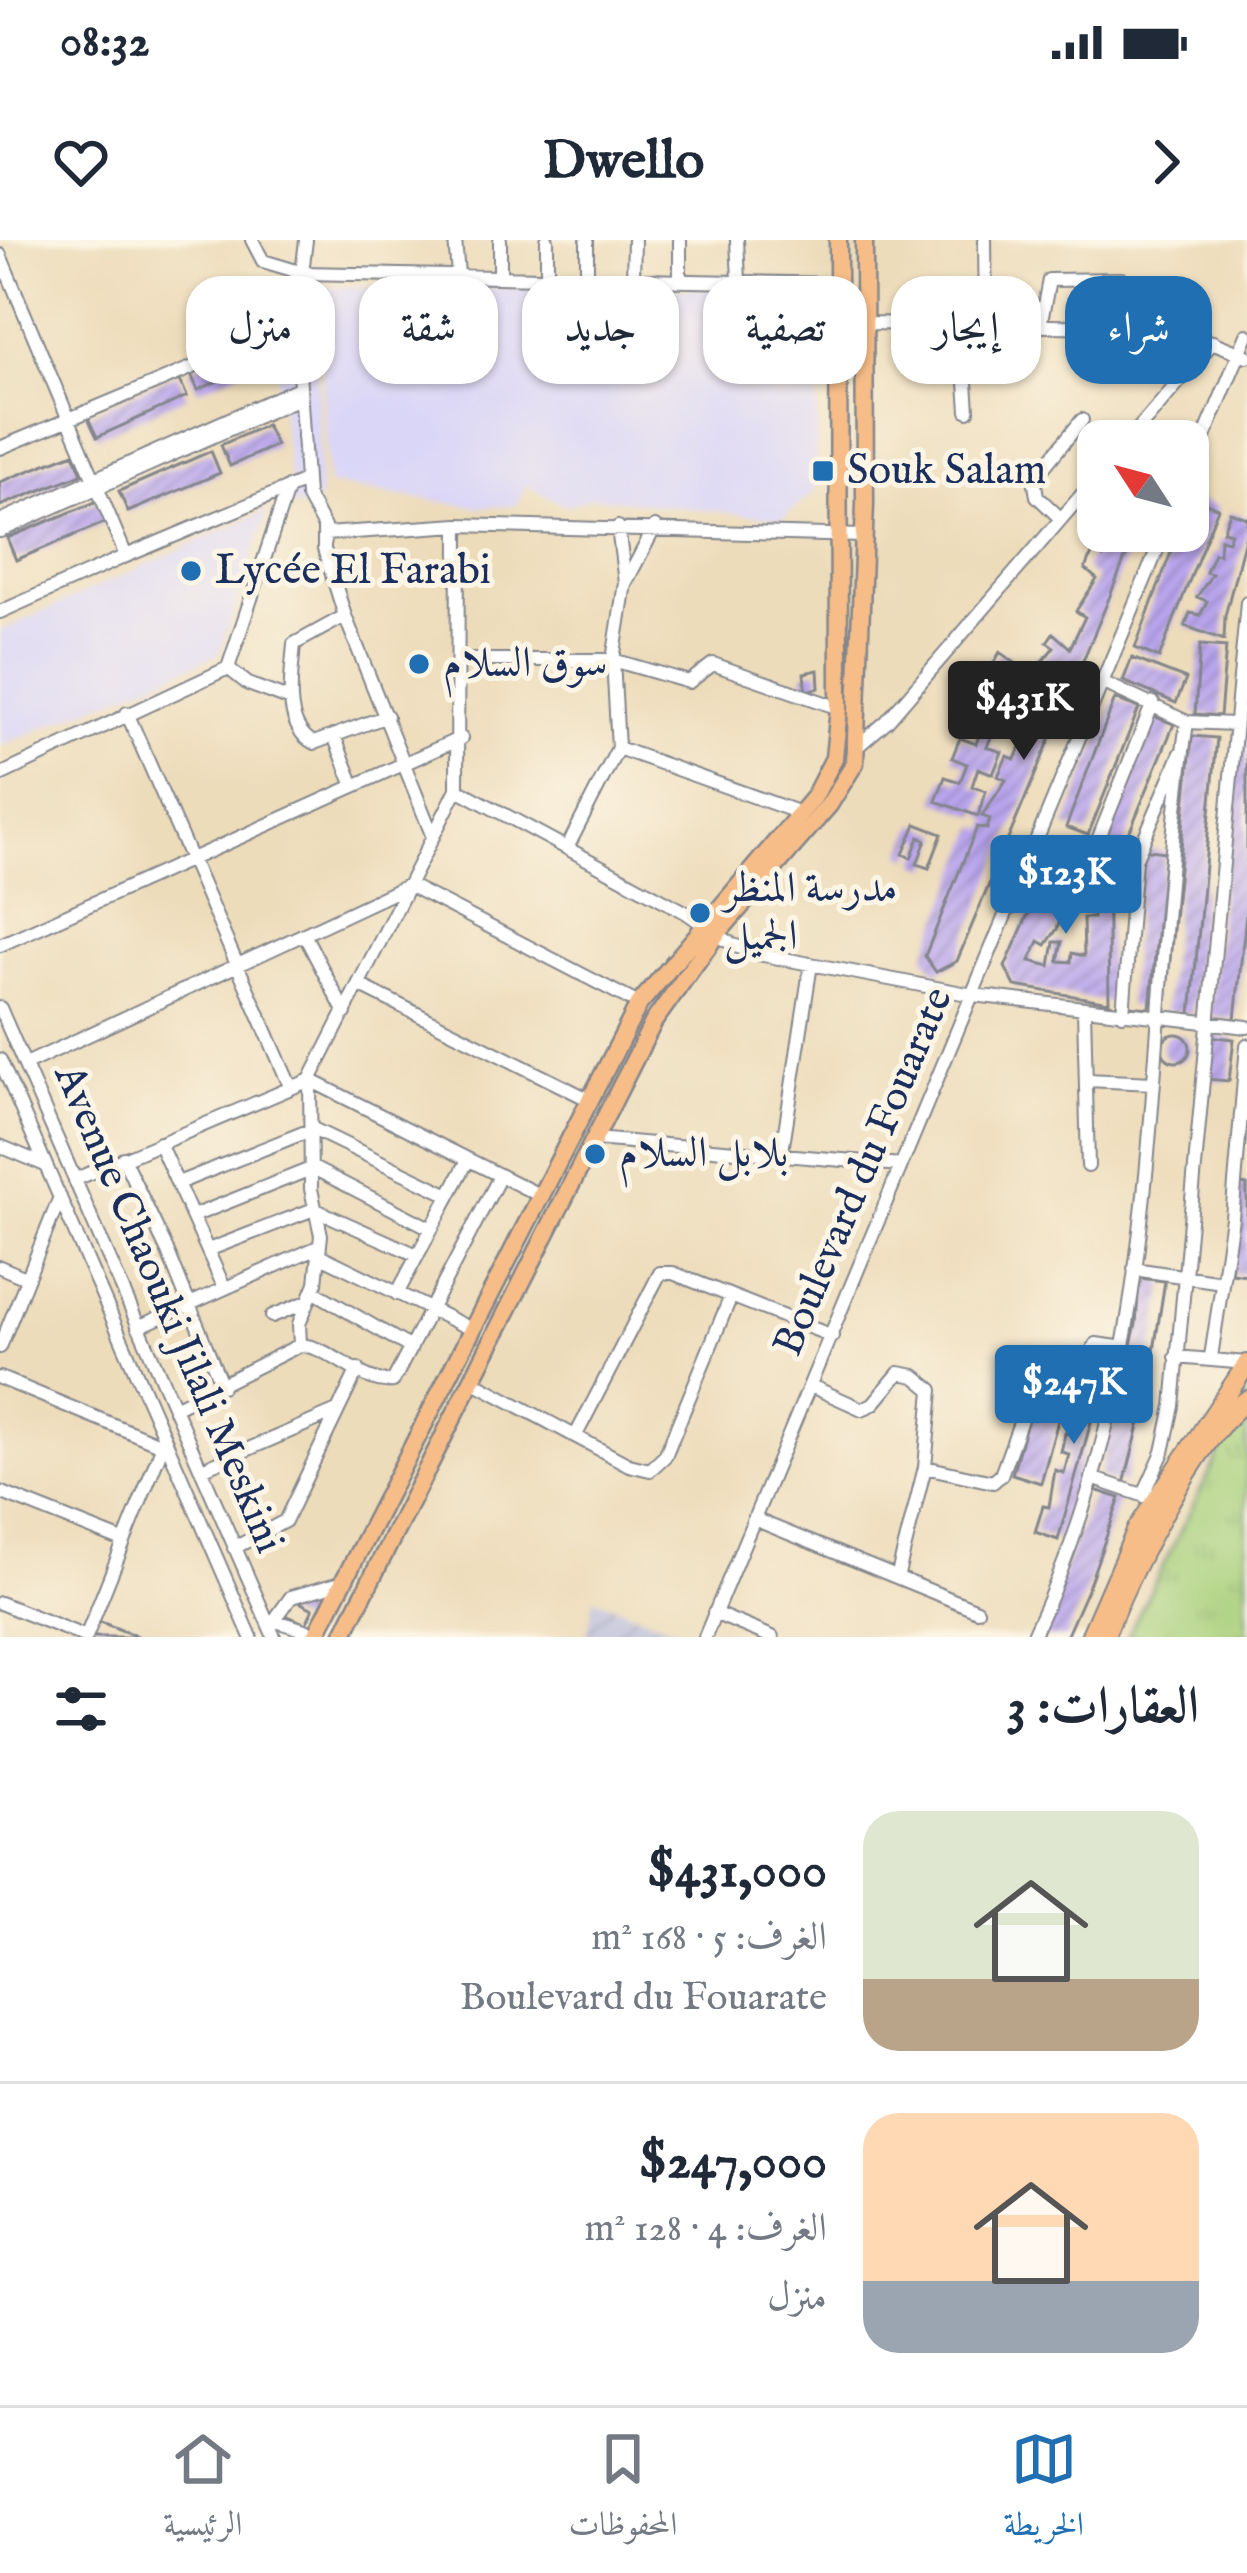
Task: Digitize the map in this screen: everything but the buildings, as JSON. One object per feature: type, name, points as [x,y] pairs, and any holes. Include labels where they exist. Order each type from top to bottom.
[{"type":"highway","points":[[1090,1637],[1149,1498],[1247,1364]]},
{"type":"highway","points":[[1104,1637],[1163,1515],[1223,1424],[1247,1400]]},
{"type":"main road","points":[[837,276],[838,240]]},
{"type":"main road","points":[[864,240],[864,276]]},
{"type":"main road","points":[[342,1637],[654,1021],[709,929],[800,813],[834,758],[839,709],[837,384]]},
{"type":"main road","points":[[316,1635],[640,1004],[829,805],[855,763],[864,536],[864,384]]},
{"type":"street","points":[[252,240],[263,261],[303,273],[547,276],[547,240]]},
{"type":"street","points":[[303,276],[305,240]]},
{"type":"street","points":[[455,240],[458,274]]},
{"type":"street","points":[[500,240],[500,275]]},
{"type":"street","points":[[587,240],[587,276]]},
{"type":"street","points":[[633,276],[634,240]]},
{"type":"street","points":[[680,240],[680,279],[703,279]]},
{"type":"street","points":[[737,240],[739,276]]},
{"type":"street","points":[[985,240],[985,276]]},
{"type":"street","points":[[0,255],[125,556]]},
{"type":"street","points":[[1041,321],[1049,280],[1065,279]]},
{"type":"street","points":[[1209,431],[1244,355],[1247,335]]},
{"type":"street","points":[[1146,420],[1213,343],[1244,355]]},
{"type":"street","points":[[0,448],[186,370]]},
{"type":"street","points":[[299,384],[309,503],[325,533],[345,616],[433,837]]},
{"type":"street","points":[[966,384],[968,411]]},
{"type":"street","points":[[0,521],[299,393]]},
{"type":"street","points":[[1061,519],[1037,496],[1034,479],[1077,426]]},
{"type":"street","points":[[0,612],[305,481]]},
{"type":"street","points":[[0,531],[96,482]]},
{"type":"street","points":[[0,775],[228,668],[288,487]]},
{"type":"street","points":[[858,746],[887,721],[1077,500]]},
{"type":"street","points":[[325,533],[458,525],[864,536]]},
{"type":"street","points":[[300,1345],[298,1324],[310,1297],[318,1251],[310,1080],[457,789],[462,660],[458,525]]},
{"type":"street","points":[[567,848],[618,748],[613,660],[625,583],[618,527]]},
{"type":"street","points":[[625,583],[655,527]]},
{"type":"street","name":"Boulevard du Fouarate","points":[[705,1637],[1156,552]]},
{"type":"street","points":[[1092,1478],[1149,1498],[1167,1436],[1247,602]]},
{"type":"street","points":[[345,616],[294,644],[291,700],[303,737],[314,742],[387,716]]},
{"type":"street","points":[[462,660],[613,660],[689,682],[713,664],[839,709]]},
{"type":"street","points":[[228,668],[248,684],[291,700]]},
{"type":"street","points":[[1102,682],[1187,722],[1234,724]]},
{"type":"street","points":[[1135,860],[1106,849],[1098,840],[1153,703]]},
{"type":"street","points":[[127,713],[291,1088]]},
{"type":"street","points":[[1032,1637],[1061,1572],[1092,1478],[1125,1348],[1187,722]]},
{"type":"street","points":[[334,736],[354,786]]},
{"type":"street","points":[[0,946],[461,738]]},
{"type":"street","points":[[1123,1014],[1135,860],[1184,747]]},
{"type":"street","points":[[618,748],[800,813]]},
{"type":"street","points":[[457,789],[758,954],[973,995],[1247,1028]]},
{"type":"street","points":[[26,1064],[409,885]]},
{"type":"street","points":[[409,885],[640,1004]]},
{"type":"street","points":[[304,934],[344,1013]]},
{"type":"street","points":[[782,1151],[811,964]]},
{"type":"street","points":[[359,985],[590,1100]]},
{"type":"street","name":"Avenue Chaouki Jilali Meskini","points":[[0,1008],[234,1548],[272,1620],[274,1637]]},
{"type":"street","points":[[1084,1009],[1088,1166]]},
{"type":"street","points":[[1211,1357],[1247,1046]]},
{"type":"street","name":"Avenue Chaouki Jilali Meskini","points":[[0,1060],[251,1637]]},
{"type":"street","points":[[76,1179],[310,1080],[541,1196]]},
{"type":"street","points":[[1086,1080],[1154,1083]]},
{"type":"street","points":[[178,1183],[313,1129],[448,1195]]},
{"type":"street","points":[[595,1139],[782,1151],[901,1165]]},
{"type":"street","points":[[159,1143],[224,1287]]},
{"type":"street","points":[[0,1146],[45,1165]]},
{"type":"street","points":[[123,1158],[222,1386]]},
{"type":"street","points":[[397,1294],[468,1160]]},
{"type":"street","points":[[193,1216],[313,1168],[430,1228]]},
{"type":"street","points":[[176,1407],[300,1345],[325,1351],[389,1383],[500,1176]]},
{"type":"street","points":[[0,1347],[60,1196]]},
{"type":"street","points":[[208,1250],[314,1209],[417,1255]]},
{"type":"street","points":[[138,1327],[318,1251],[473,1330]]},
{"type":"street","points":[[0,1268],[26,1278]]},
{"type":"street","points":[[1134,1270],[1222,1282]]},
{"type":"street","points":[[576,1435],[654,1277],[673,1273],[832,1336]]},
{"type":"street","points":[[472,1381],[642,1471],[661,1462],[731,1296]]},
{"type":"street","points":[[310,1297],[411,1348]]},
{"type":"street","points":[[272,1316],[310,1297]]},
{"type":"street","points":[[926,1467],[993,1482],[1001,1474],[1035,1381],[1074,1380],[1096,1343],[1125,1348]]},
{"type":"street","points":[[1176,1357],[1247,1364]]},
{"type":"street","points":[[234,1548],[285,1521],[358,1370]]},
{"type":"street","points":[[811,1386],[862,1408],[873,1404],[896,1375],[923,1380],[934,1396],[926,1467],[898,1574]]},
{"type":"street","points":[[0,1378],[166,1448],[86,1637],[0,1603]]},
{"type":"street","points":[[202,1469],[337,1411]]},
{"type":"street","points":[[0,1492],[123,1541]]},
{"type":"street","points":[[754,1520],[898,1574],[977,1610]]},
{"type":"street","points":[[316,1635],[272,1620],[291,1597],[344,1582]]},
{"type":"street","points":[[714,1613],[772,1637]]},
{"type":"shaded area","points":[[335,287],[359,287],[359,384],[498,384],[498,288],[522,288],[522,384],[679,384],[679,288],[703,289],[703,384],[818,384],[815,491],[782,519],[593,497],[566,506],[526,485],[516,506],[478,507],[328,485],[323,384],[335,384]]},
{"type":"shaded area","points":[[278,384],[318,384],[320,499],[293,508]]},
{"type":"shaded area","name":"Lycée El Farabi","points":[[268,510],[219,654],[0,746],[0,631]]},
{"type":"shaded area","points":[[594,1598],[683,1632],[681,1637],[587,1637]]},
{"type":"green space","points":[[1247,1385],[1247,1637],[1127,1637],[1218,1456]]},
{"type":"place","name":"Souk Salam","points":[[823,471]]},
{"type":"place","name":"Lycée El Farabi","points":[[191,571]]},
{"type":"place","name":"سوق السلام","points":[[419,664]]},
{"type":"place","name":"مدرسة المنظر الجميل","points":[[700,913]]},
{"type":"place","name":"بلابل السلام","points":[[595,1154]]}]
